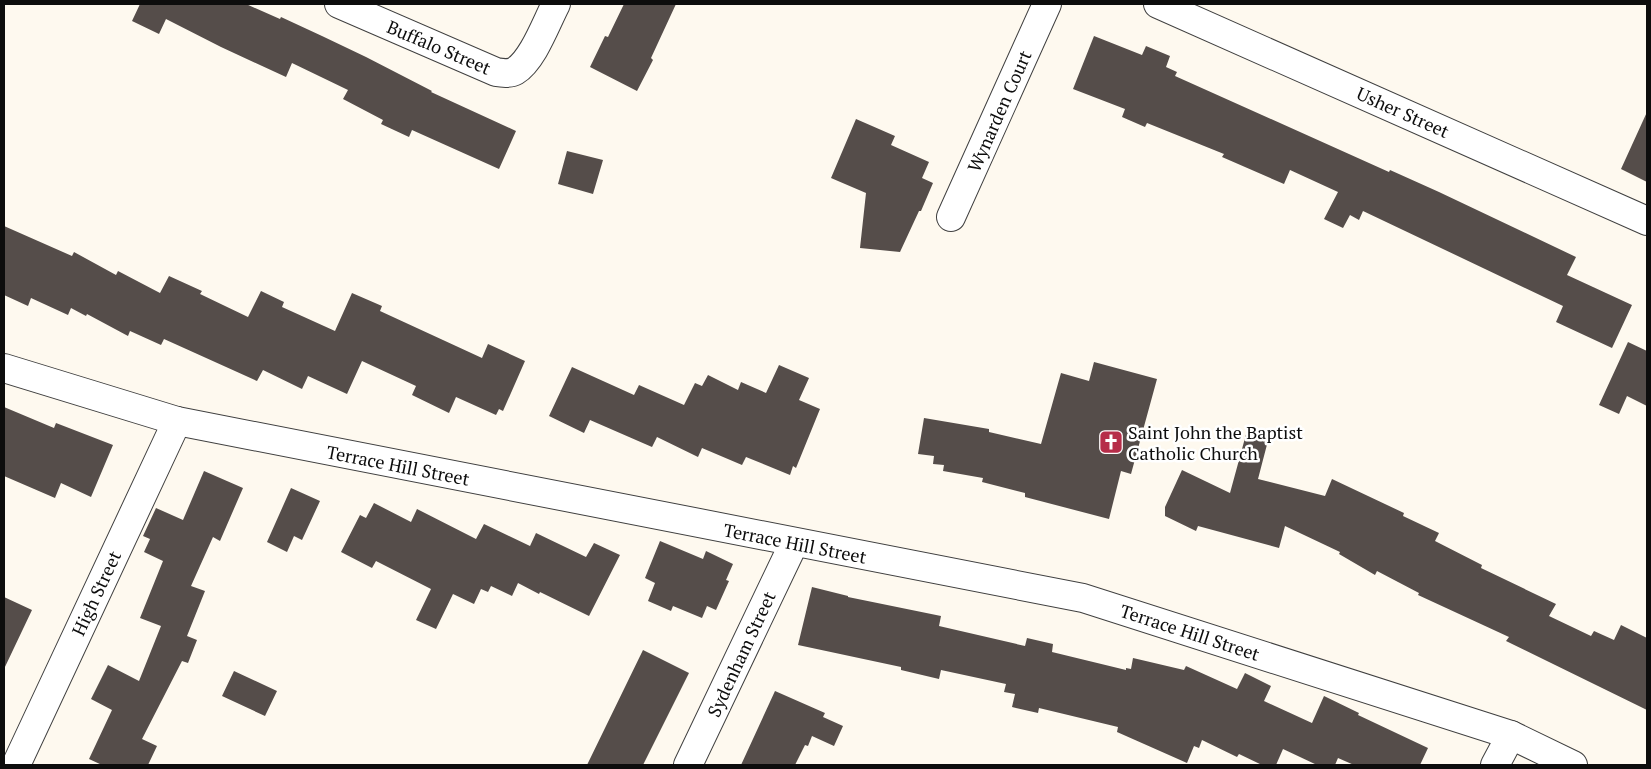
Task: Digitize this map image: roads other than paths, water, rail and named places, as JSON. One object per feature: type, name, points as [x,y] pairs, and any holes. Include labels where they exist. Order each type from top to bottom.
[{"type":"street","name":"Buffalo Street","points":[[338,4],[496,72],[514,72],[528,59],[556,4]]},
{"type":"street","name":"Wynarden Court","points":[[951,217],[1046,4]]},
{"type":"street","name":"Usher Street","points":[[1158,4],[1647,221]]},
{"type":"street","name":"Terrace Hill Street","points":[[4,368],[177,421],[1082,598],[1511,735],[1573,765]]},
{"type":"street","name":"High Street","points":[[16,765],[177,421]]},
{"type":"street","name":"Sydenham Street","points":[[688,765],[794,543]]},
{"type":"street","points":[[1495,765],[1511,735]]},
{"type":"place","name":"Saint John the Baptist Catholic Church","points":[[1111,442]]}]
